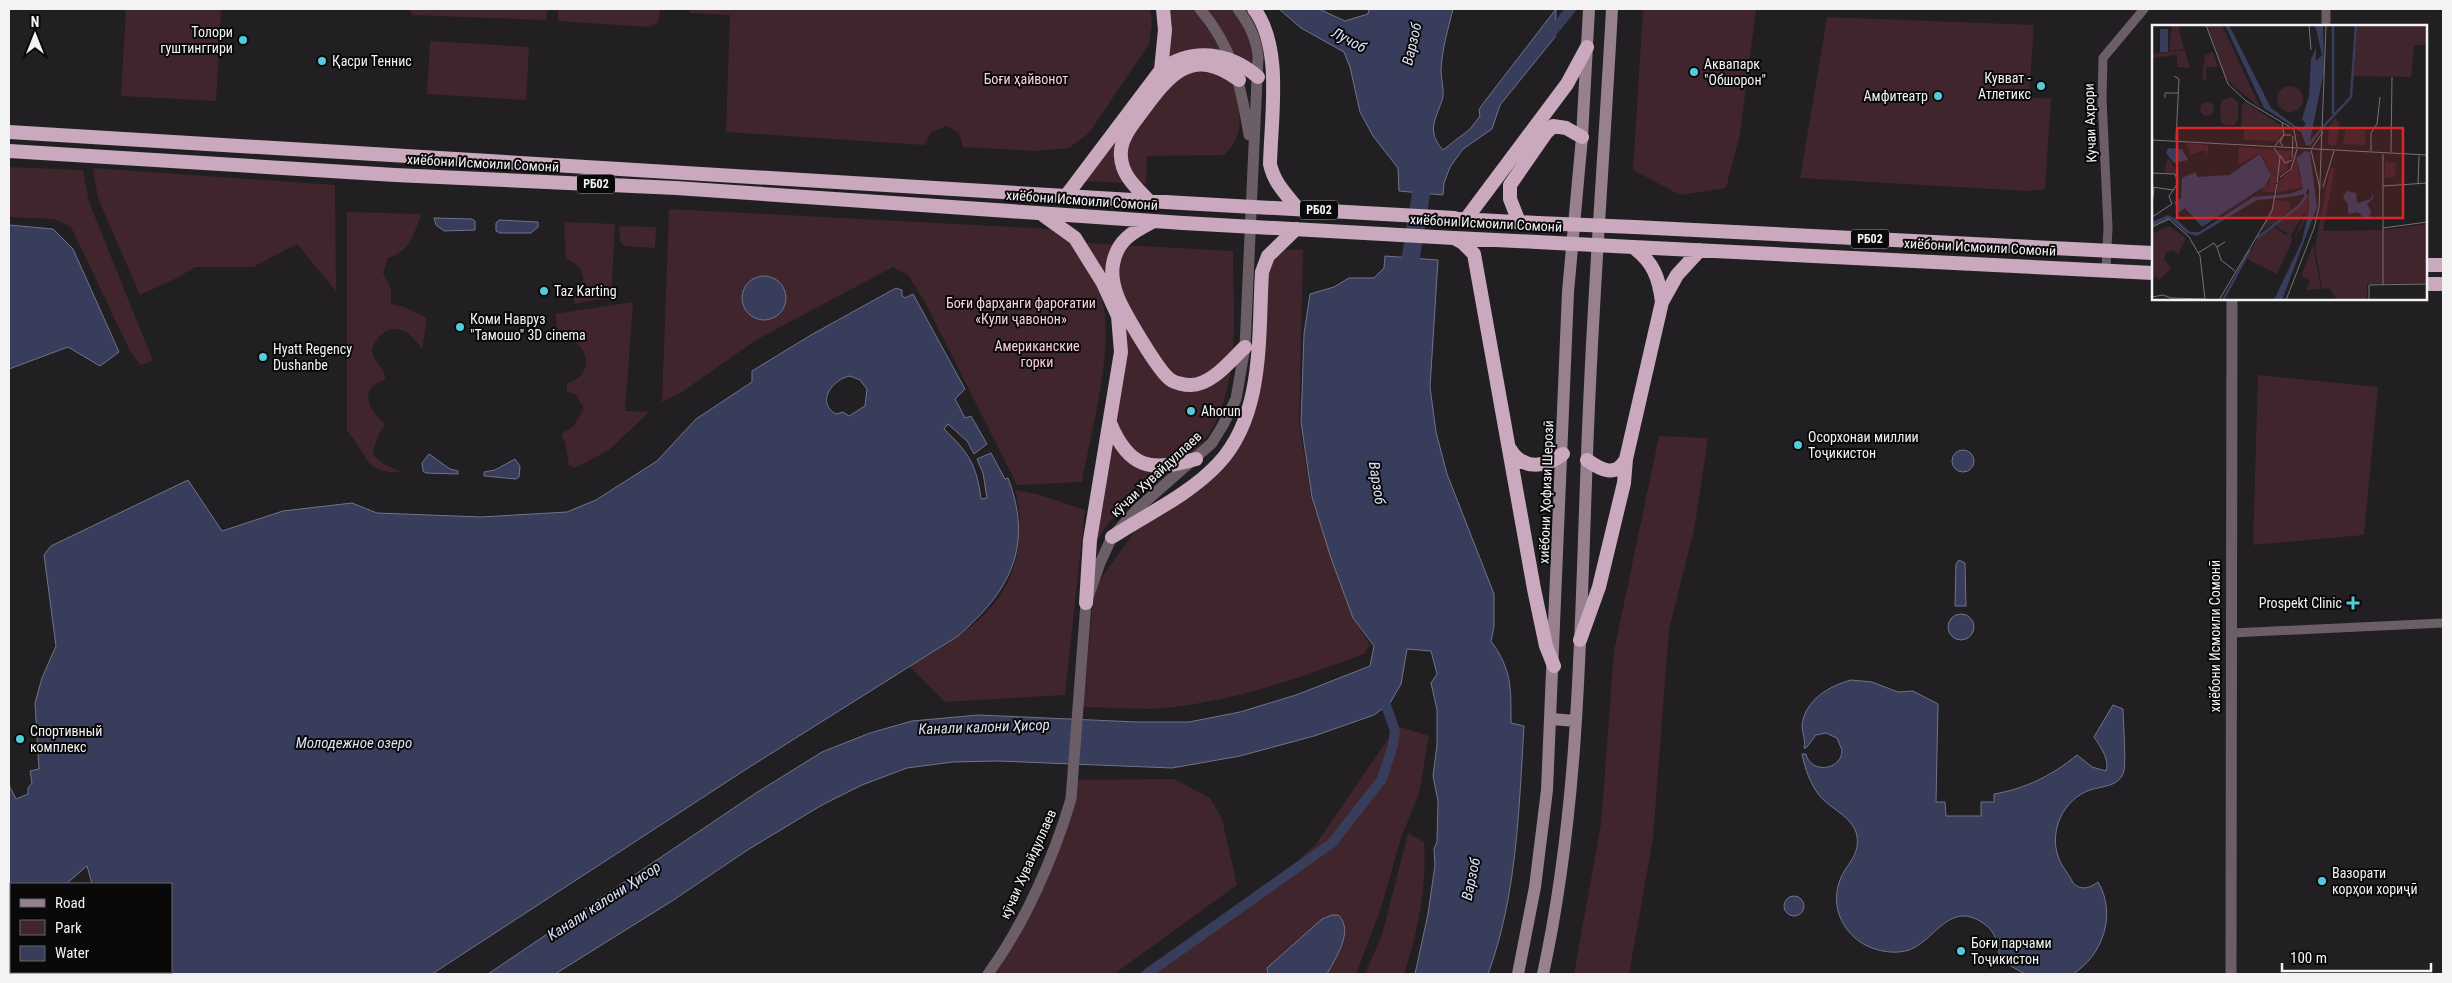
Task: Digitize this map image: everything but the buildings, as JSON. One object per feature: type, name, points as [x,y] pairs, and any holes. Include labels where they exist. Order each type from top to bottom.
[{"type":"highway","points":[[1161,70],[1166,30],[1163,9]]},
{"type":"highway","points":[[1254,9],[1264,21],[1273,57],[1270,164],[1272,177],[1278,187],[1298,209]]},
{"type":"highway","points":[[1461,219],[1567,84],[1587,47]]},
{"type":"highway","points":[[1066,196],[1161,70],[1172,62],[1187,56],[1202,54],[1232,60],[1258,77]]},
{"type":"highway","points":[[1149,201],[1128,177],[1123,168],[1120,155],[1122,144],[1130,129],[1164,83],[1174,74],[1188,67],[1207,65],[1222,68],[1239,80]]},
{"type":"highway","points":[[1519,222],[1510,199],[1510,185],[1540,140],[1548,130],[1557,126],[1572,130],[1582,137]]},
{"type":"highway","name":"хиёбони Исмоили Сомонӣ","points":[[9,132],[1461,219],[2152,253]]},
{"type":"highway","name":"хиёбони Исмоили Сомонӣ","points":[[9,151],[395,175],[676,188],[1154,222],[2152,272]]},
{"type":"highway","points":[[1042,214],[1075,238],[1103,283],[1118,316],[1120,352],[1090,540],[1086,603]]},
{"type":"highway","points":[[1154,222],[1130,233],[1122,241],[1113,264],[1113,278],[1119,298],[1161,371],[1172,381],[1191,385],[1208,380],[1245,347]]},
{"type":"highway","points":[[1112,537],[1171,501],[1218,464],[1231,447],[1241,428],[1254,391],[1262,272],[1268,256],[1296,229]]},
{"type":"highway","points":[[1454,238],[1463,243],[1474,254],[1538,613],[1546,646],[1554,666]]},
{"type":"highway","points":[[1474,254],[1480,247],[1494,240]]},
{"type":"highway","points":[[1633,247],[1652,266],[1658,278],[1662,302]]},
{"type":"highway","points":[[1580,640],[1599,587],[1624,483],[1626,459],[1662,302],[1677,275],[1700,250]]},
{"type":"highway","points":[[2427,264],[2443,265]]},
{"type":"highway","points":[[2427,284],[2443,284]]},
{"type":"highway","points":[[1110,423],[1118,443],[1130,456],[1141,464],[1158,467],[1196,459]]},
{"type":"highway","points":[[1510,449],[1520,461],[1538,465],[1551,462],[1562,454]]},
{"type":"highway","points":[[1586,460],[1601,470],[1612,471],[1620,468],[1626,459]]},
{"type":"main road","points":[[1543,974],[1567,836],[1576,720],[1586,460],[1612,9]]},
{"type":"main road","name":"хиёбони Ҳофизи Шерозӣ","points":[[1518,974],[1542,837],[1551,718],[1568,292],[1582,137],[1589,10]]},
{"type":"main road","points":[[1551,718],[1576,720]]},
{"type":"street","name":"кӯчаи Хувайдуллаев","points":[[1200,9],[1218,34],[1232,60],[1239,80],[1252,154]]},
{"type":"street","name":"кӯчаи Хувайдуллаев","points":[[988,974],[1030,904],[1065,820],[1071,799],[1086,603],[1100,564],[1112,537],[1137,508],[1196,459],[1212,443],[1236,399],[1245,347],[1252,154],[1258,77],[1256,41],[1249,24],[1238,9]]},
{"type":"street","name":"Кучаи Ахрори","points":[[2106,270],[2102,98],[2103,58],[2144,9]]},
{"type":"street","points":[[2326,9],[2326,25]]},
{"type":"street","name":"хиёбони Исмоили Сомонӣ","points":[[2231,974],[2232,300]]},
{"type":"street","points":[[2232,633],[2443,623]]},
{"type":"green space","points":[[126,9],[221,9],[216,101],[121,96]]},
{"type":"green space","points":[[409,9],[548,9],[546,20],[413,15]]},
{"type":"green space","points":[[558,9],[660,9],[658,23],[649,27],[558,21]]},
{"type":"green space","name":"Боғи ҳайвонот","points":[[690,9],[1150,9],[1152,23],[1149,44],[1089,133],[1069,148],[1035,151],[963,147],[959,133],[947,126],[931,132],[924,145],[726,132],[730,15],[690,13]]},
{"type":"green space","points":[[1167,9],[1194,9],[1224,54],[1169,59]]},
{"type":"green space","points":[[1207,9],[1231,9],[1241,21],[1248,35],[1252,67],[1232,51]]},
{"type":"green space","name":"Аквапарк \"Обшорон\"","points":[[1643,9],[1756,9],[1740,134],[1726,188],[1680,195],[1633,170]]},
{"type":"green space","points":[[1827,17],[2034,25],[2029,97],[2051,99],[2045,189],[2027,191],[1800,178]]},
{"type":"green space","points":[[430,41],[529,47],[526,100],[427,94]]},
{"type":"green space","points":[[1229,70],[1240,114],[1237,136],[1232,146],[1224,155],[1147,156],[1146,184],[1084,181],[1167,74]]},
{"type":"green space","points":[[9,167],[83,170],[89,202],[153,361],[140,365],[129,349],[71,227],[54,219],[9,217]]},
{"type":"green space","points":[[93,168],[335,185],[336,291],[297,244],[253,267],[195,267],[179,277],[140,295],[98,198]]},
{"type":"green space","name":"Боғи фарҳанги фароғатии «Кули ҷавонон»","points":[[669,209],[1070,230],[1096,282],[1102,300],[1105,319],[1104,365],[1082,482],[1017,485],[926,304],[908,275],[893,267],[756,340],[682,392],[662,402]]},
{"type":"green space","points":[[347,212],[421,214],[410,241],[401,251],[388,258],[383,273],[391,289],[391,304],[405,307],[427,318],[422,349],[408,333],[402,330],[390,329],[384,332],[375,343],[372,352],[384,372],[385,380],[371,388],[368,394],[368,400],[374,413],[385,424],[377,437],[373,453],[391,468],[404,472],[390,472],[373,466],[347,431]]},
{"type":"green space","points":[[564,222],[615,224],[611,297],[574,304],[573,297],[580,294],[583,277],[580,268],[566,259]]},
{"type":"green space","points":[[619,226],[656,227],[655,248],[624,246],[620,241]]},
{"type":"green space","points":[[1085,243],[1233,251],[1234,341],[1232,364],[1222,407],[1213,427],[1203,442],[1184,462],[1116,515],[1101,534],[1094,548],[1123,349]]},
{"type":"green space","points":[[1276,249],[1303,250],[1299,422],[1311,497],[1352,617],[1370,645],[1364,654],[1341,663],[1294,679],[1223,699],[1163,708],[1083,707],[1094,588],[1135,531],[1219,465],[1248,415],[1264,272]]},
{"type":"green space","points":[[633,302],[625,411],[649,412],[609,450],[575,468],[569,465],[565,442],[561,434],[574,426],[584,409],[576,395],[567,391],[567,383],[577,379],[583,373],[586,366],[585,358],[577,344],[569,339],[559,337],[555,314]]},
{"type":"green space","points":[[2258,375],[2378,387],[2364,535],[2253,545]]},
{"type":"green space","points":[[1659,436],[1708,438],[1695,525],[1669,629],[1653,838],[1629,974],[1574,974],[1601,824],[1614,651]]},
{"type":"green space","points":[[1015,490],[1037,494],[1085,510],[1065,695],[945,702],[910,667],[949,642],[984,615],[1008,581],[1016,560],[1019,535],[1018,502]]},
{"type":"green space","points":[[1397,726],[1429,736],[1419,793],[1401,838],[1381,908],[1356,974],[1137,974],[1291,867],[1316,844]]},
{"type":"green space","points":[[1174,779],[1210,798],[1222,819],[1237,885],[1114,974],[996,974],[1007,956],[1076,780]]},
{"type":"green space","points":[[1408,833],[1424,842],[1425,859],[1423,892],[1409,958],[1404,974],[1365,974],[1382,935]]},
{"type":"water","name":"Лучоб","points":[[1279,9],[1319,9],[1345,21],[1368,14],[1369,9],[1453,9],[1445,39],[1441,70],[1443,97],[1434,124],[1435,136],[1443,150],[1470,129],[1480,116],[1479,110],[1482,105],[1556,9],[1555,37],[1500,105],[1492,129],[1463,149],[1450,167],[1444,183],[1443,195],[1399,191],[1398,168],[1373,136],[1360,112],[1350,67],[1344,52],[1301,28]]},
{"type":"water","points":[[434,218],[472,219],[475,221],[475,230],[444,231],[436,225]]},
{"type":"water","points":[[499,220],[538,222],[538,227],[531,233],[500,233],[496,231],[496,223]]},
{"type":"water","points":[[9,225],[53,229],[73,249],[119,352],[100,366],[68,347],[9,369]]},
{"type":"water","name":"Канали калони Ҳисор","points":[[1385,256],[1438,260],[1430,387],[1436,432],[1447,474],[1494,594],[1494,627],[1491,641],[1507,670],[1511,699],[1511,723],[1524,726],[1518,820],[1511,883],[1498,944],[1488,974],[1415,974],[1428,914],[1435,865],[1434,849],[1437,842],[1438,801],[1433,776],[1437,745],[1437,710],[1431,683],[1437,674],[1431,651],[1407,649],[1401,684],[1390,703],[1374,715],[1314,736],[1240,756],[1172,768],[998,761],[953,762],[907,768],[862,785],[822,805],[749,849],[672,901],[555,974],[488,974],[756,793],[822,752],[870,733],[912,721],[978,715],[1137,722],[1189,722],[1240,712],[1296,695],[1370,666],[1374,646],[1353,618],[1331,558],[1312,497],[1301,422],[1304,334],[1310,294],[1334,287],[1349,278],[1374,278],[1384,268]]},
{"type":"water","points":[[768,276],[780,282],[785,289],[785,307],[780,314],[773,319],[760,320],[752,317],[745,310],[742,294],[745,286],[752,279]]},
{"type":"water","name":"Молодежное озеро","points":[[896,288],[902,290],[902,296],[905,298],[913,294],[965,389],[955,399],[965,418],[971,416],[987,444],[974,454],[967,441],[948,424],[944,429],[970,460],[977,477],[981,499],[987,498],[983,473],[977,459],[991,453],[1005,479],[1008,478],[1015,502],[1018,525],[1017,546],[1012,566],[1004,584],[991,602],[958,636],[748,768],[432,974],[173,974],[171,973],[172,883],[92,883],[87,866],[67,883],[10,883],[10,908],[9,785],[16,799],[28,794],[28,788],[32,783],[30,771],[39,769],[35,703],[42,678],[56,646],[44,555],[51,546],[188,480],[222,531],[283,511],[352,503],[377,513],[481,517],[567,512],[596,500],[657,461],[696,419],[752,382],[752,371],[811,335]],"holes":[[[850,376],[860,380],[867,389],[865,406],[849,416],[843,412],[836,414],[827,403],[827,397],[833,386],[844,378]]]},
{"type":"water","points":[[1959,450],[1967,450],[1974,457],[1974,465],[1967,472],[1959,472],[1952,465],[1952,457]]},
{"type":"water","points":[[429,454],[450,469],[458,471],[458,474],[426,473],[423,471],[422,463]]},
{"type":"water","points":[[515,459],[520,466],[519,477],[516,479],[484,476],[484,472],[495,470]]},
{"type":"water","points":[[1959,560],[1965,563],[1966,606],[1955,606],[1956,564]]},
{"type":"water","points":[[1961,614],[1970,618],[1974,627],[1970,636],[1961,640],[1952,636],[1948,627],[1952,618]]},
{"type":"water","points":[[1851,680],[1872,682],[1898,692],[1913,691],[1938,704],[1936,802],[1945,802],[1946,816],[1981,816],[1981,802],[1994,802],[1994,794],[2028,785],[2058,769],[2077,755],[2092,767],[2106,771],[2106,758],[2094,737],[2113,705],[2123,709],[2125,754],[2123,774],[2113,784],[2090,790],[2073,800],[2066,808],[2057,826],[2056,846],[2059,860],[2076,886],[2086,888],[2098,882],[2104,894],[2106,907],[2104,933],[2099,945],[2092,956],[2073,974],[2025,974],[2009,965],[1999,956],[1997,942],[1993,934],[1987,926],[1971,917],[1961,916],[1952,919],[1943,924],[1919,945],[1900,952],[1872,948],[1854,937],[1847,929],[1838,911],[1837,891],[1840,880],[1855,854],[1857,836],[1851,823],[1819,795],[1808,776],[1802,754],[1806,754],[1813,765],[1825,767],[1832,766],[1837,762],[1841,757],[1842,750],[1837,738],[1826,733],[1816,735],[1804,748],[1805,741],[1802,725],[1808,708],[1819,695],[1834,686]]},
{"type":"water","points":[[1790,896],[1798,896],[1804,902],[1804,910],[1798,916],[1790,916],[1784,910],[1784,902]]},
{"type":"water","points":[[1338,915],[1343,921],[1345,928],[1342,944],[1327,974],[1268,974],[1267,968],[1322,919]]},
{"type":"waterway","points":[[1548,37],[1571,9]]},
{"type":"waterway","name":"Варзоб","points":[[1407,280],[1422,188],[1416,171]]},
{"type":"waterway","points":[[1147,974],[1332,843],[1382,779],[1393,745],[1395,731],[1382,694]]},
{"type":"place","name":"Толори гуштинггири","points":[[243,40]]},
{"type":"place","name":"Қасри Теннис","points":[[322,61]]},
{"type":"place","name":"Аквапарк \"Обшорон\"","points":[[1694,72]]},
{"type":"place","name":"Кувват - Атлетикс","points":[[2041,86]]},
{"type":"place","name":"Aмфитеатр","points":[[1938,96]]},
{"type":"place","name":"Taz Karting","points":[[544,291]]},
{"type":"place","name":"Коми Навруз \"Тамошо\" 3D cinema","points":[[460,327]]},
{"type":"place","name":"Hyatt Regency Dushanbe","points":[[263,357]]},
{"type":"place","name":"Ahorun","points":[[1191,411]]},
{"type":"place","name":"Осорхонаи миллии Тоҷикистон","points":[[1798,445]]},
{"type":"place","name":"Prospekt Clinic","points":[[2353,603]]},
{"type":"place","name":"Спортивный комплекс","points":[[20,739]]},
{"type":"place","name":"Вазорати корҳои хориҷӣ","points":[[2322,881]]},
{"type":"place","name":"Боғи парчами Тоҷикистон","points":[[1961,951]]},
{"type":"park label","name":"Американские горки","points":[[1037,354]]}]
